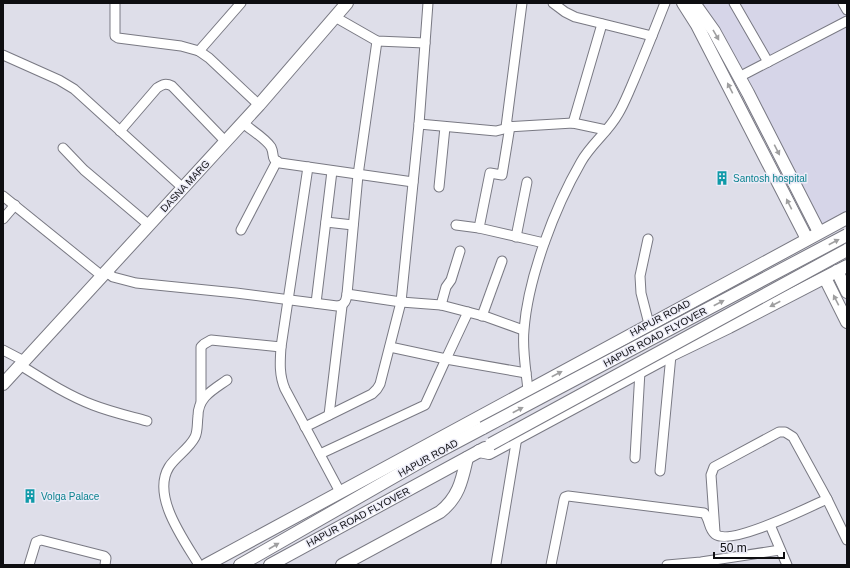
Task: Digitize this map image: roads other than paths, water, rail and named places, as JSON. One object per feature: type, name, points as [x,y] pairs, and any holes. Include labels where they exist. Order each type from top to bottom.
[{"type":"street","points":[[115,3],[115,36],[118,38],[181,46],[199,51],[209,58],[259,106]]},
{"type":"street","points":[[199,51],[241,3]]},
{"type":"street","name":"DASNA MARG","points":[[3,384],[259,106],[347,3]]},
{"type":"street","points":[[306,427],[372,394],[380,384],[401,302],[414,182],[428,3]]},
{"type":"street","points":[[479,228],[490,173],[502,175],[522,3]]},
{"type":"street","points":[[553,3],[575,17],[652,36]]},
{"type":"street","points":[[528,390],[523,330],[527,304],[544,244],[564,194],[581,162],[619,113],[648,49],[665,3]]},
{"type":"street","points":[[684,3],[701,31],[807,238]]},
{"type":"street","points":[[694,3],[714,31],[820,232]]},
{"type":"street","points":[[734,3],[768,62]]},
{"type":"street","points":[[843,3],[847,10]]},
{"type":"street","points":[[335,17],[377,41],[425,43]]},
{"type":"street","points":[[739,77],[847,21]]},
{"type":"street","points":[[573,123],[602,24]]},
{"type":"street","points":[[329,415],[342,306],[346,300],[347,294],[358,175],[377,41]]},
{"type":"street","points":[[3,55],[59,80],[74,89],[183,188]]},
{"type":"street","points":[[120,131],[157,88],[163,84],[168,84],[172,86],[226,142]]},
{"type":"street","points":[[243,123],[268,144],[272,151],[273,159],[277,162],[414,182]]},
{"type":"street","points":[[419,124],[496,131],[504,129],[508,126],[573,123],[606,130]]},
{"type":"street","points":[[439,187],[445,127]]},
{"type":"street","points":[[63,148],[84,170],[149,225]]},
{"type":"street","points":[[241,230],[277,162]]},
{"type":"street","points":[[308,167],[281,347],[281,379],[340,492]]},
{"type":"street","points":[[316,303],[332,171]]},
{"type":"street","points":[[516,237],[527,182]]},
{"type":"street","points":[[3,196],[104,274],[136,282],[342,306]]},
{"type":"street","points":[[3,219],[15,205]]},
{"type":"street","name":"HAPUR ROAD","points":[[391,472],[474,420],[528,390],[807,238],[846,221]]},
{"type":"street","points":[[326,222],[354,225]]},
{"type":"street","points":[[456,225],[479,228],[544,244]]},
{"type":"street","name":"HAPUR ROAD FLYOVER","points":[[462,439],[847,235]]},
{"type":"street","points":[[648,239],[640,276],[641,293],[650,324]]},
{"type":"street","points":[[441,305],[446,287],[451,280],[460,250]]},
{"type":"street","name":"HAPUR ROAD FLYOVER","points":[[270,565],[847,250]]},
{"type":"street","points":[[780,253],[800,291]]},
{"type":"street","points":[[482,316],[502,260]]},
{"type":"street","points":[[479,451],[489,453],[640,371],[842,269],[847,292]]},
{"type":"street","points":[[825,278],[847,322]]},
{"type":"street","points":[[347,294],[401,302],[441,305],[482,316],[523,330]]},
{"type":"street","points":[[320,454],[425,405],[468,312]]},
{"type":"street","points":[[201,402],[201,347],[204,344],[212,340],[281,347]]},
{"type":"street","points":[[390,347],[446,359],[526,373]]},
{"type":"street","points":[[3,350],[50,384],[80,400],[147,422]]},
{"type":"street","points":[[660,471],[671,355]]},
{"type":"street","points":[[635,458],[640,371]]},
{"type":"street","points":[[199,565],[179,532],[171,515],[165,497],[164,482],[169,467],[193,441],[196,435],[198,410],[201,402],[206,395],[227,380]]},
{"type":"street","points":[[462,439],[474,420]]},
{"type":"street","points":[[715,535],[711,476],[714,467],[779,432],[785,432],[793,437],[827,499],[847,540]]},
{"type":"street","points":[[496,564],[517,437]]},
{"type":"street","name":"HAPUR ROAD","points":[[391,472],[462,439]]},
{"type":"street","points":[[342,565],[356,562],[440,512],[453,500],[459,489],[467,458]]},
{"type":"street","points":[[447,469],[459,489]]},
{"type":"street","points":[[206,565],[340,492],[391,472]]},
{"type":"street","name":"HAPUR ROAD FLYOVER","points":[[240,565],[376,487],[391,472]]},
{"type":"street","points":[[551,565],[564,500],[565,497],[568,496],[704,513],[707,516],[715,535],[721,537],[733,536],[770,525],[827,499]]},
{"type":"street","points":[[770,525],[787,565]]},
{"type":"street","points":[[29,565],[36,542],[41,540],[104,556],[106,558],[105,565]]},
{"type":"street","points":[[667,565],[701,562],[780,550]]},
{"type":"place","name":"Santosh hospital","points":[[722,178]]},
{"type":"place","name":"Volga Palace","points":[[30,496]]}]
